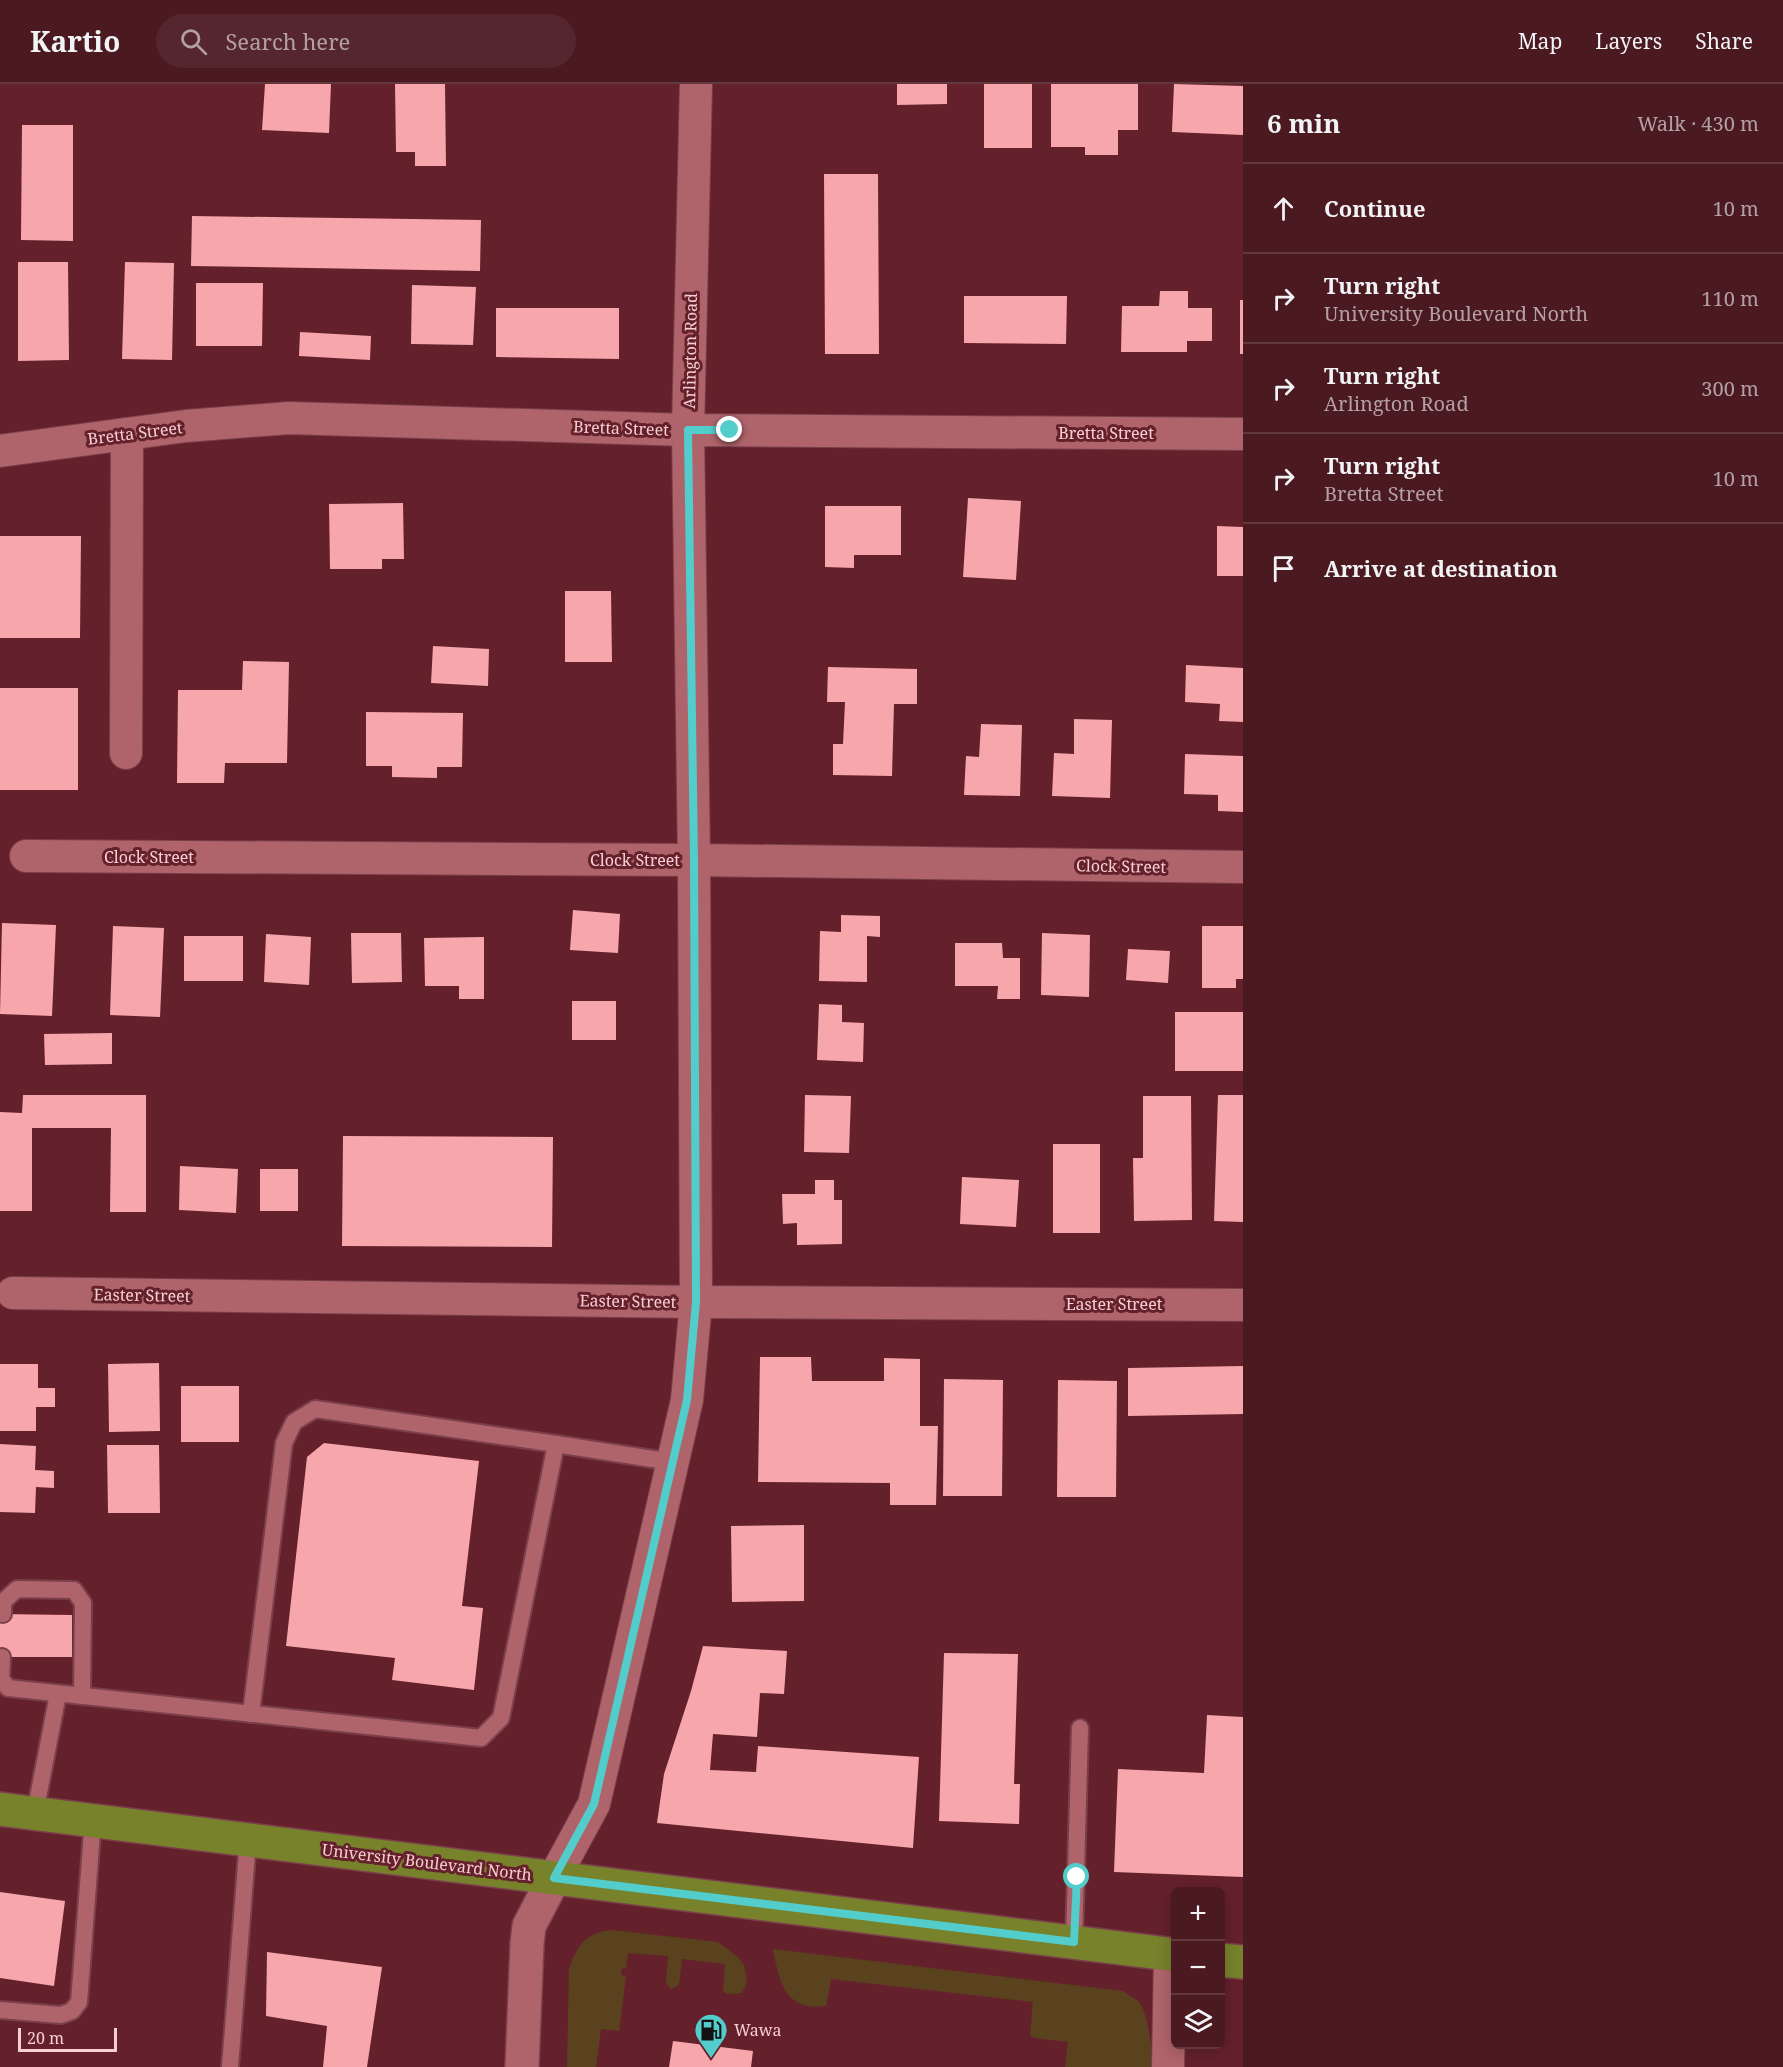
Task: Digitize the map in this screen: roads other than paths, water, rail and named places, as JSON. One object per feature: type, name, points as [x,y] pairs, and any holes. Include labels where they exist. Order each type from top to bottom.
[{"type":"main road","name":"University Boulevard North","points":[[0,1809],[1171,1954]]},
{"type":"main road","name":"Arlington Road","points":[[522,2067],[527,1944],[530,1926],[554,1878]]},
{"type":"main road","points":[[1225,1960],[1243,1962]]},
{"type":"street","name":"Arlington Road","points":[[554,1878],[594,1804],[687,1400],[696,1302],[694,860],[688,430],[696,84]]},
{"type":"street","name":"Bretta Street","points":[[0,451],[186,426],[289,418],[688,430],[1243,434]]},
{"type":"street","points":[[126,753],[127,434]]},
{"type":"street","name":"Clock Street","points":[[26,856],[694,860],[1243,867]]},
{"type":"street","name":"Easter Street","points":[[13,1293],[696,1302],[1243,1305]]},
{"type":"street","points":[[1168,2067],[1171,1995]]},
{"type":"lane","points":[[251,1714],[284,1443],[294,1422],[315,1409],[672,1462]]},
{"type":"lane","points":[[2,1657],[1,1679],[8,1688],[481,1738],[501,1718],[556,1444]]},
{"type":"lane","points":[[3,1614],[3,1602],[17,1589],[74,1590],[83,1603],[82,1696]]},
{"type":"lane","points":[[35,1813],[58,1694]]},
{"type":"lane","points":[[1074,1942],[1080,1728]]},
{"type":"lane","points":[[0,2010],[61,2015],[72,2011],[79,2002],[93,1820]]},
{"type":"lane","points":[[230,2067],[248,1840]]},
{"type":"place","name":"Wawa","points":[[711,2059]]}]
